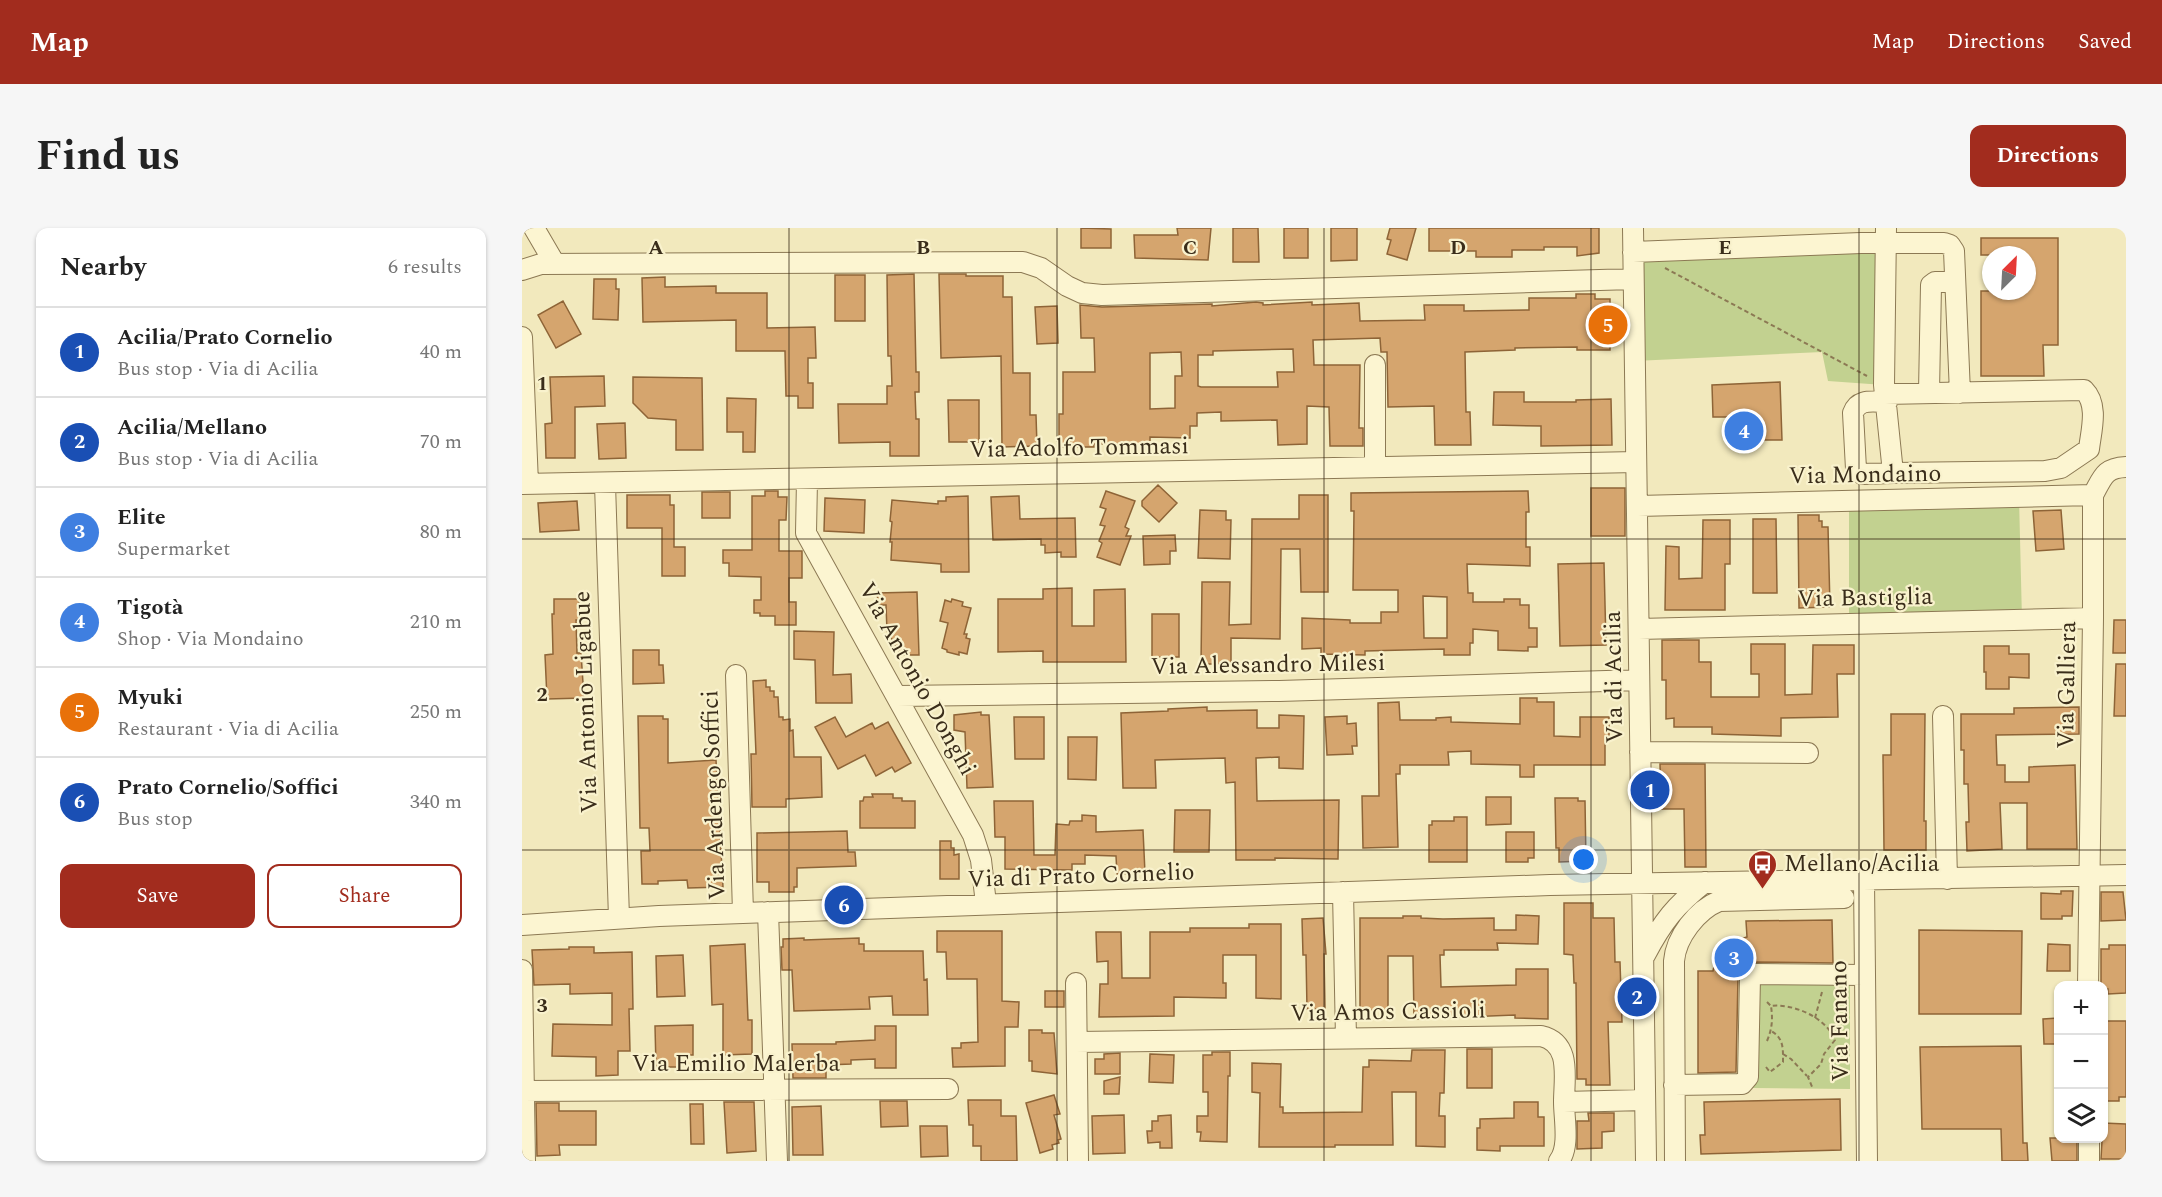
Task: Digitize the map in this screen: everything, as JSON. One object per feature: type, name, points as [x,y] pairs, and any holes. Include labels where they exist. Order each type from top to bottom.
[{"type":"street","points":[[534,228],[555,264]]},
{"type":"street","name":"Via di Acilia","points":[[1633,228],[1641,251],[1633,279],[1646,1161]]},
{"type":"street","points":[[1641,251],[1886,235],[1950,245],[1954,252],[1960,393]]},
{"type":"street","points":[[1886,235],[1885,394],[1893,473]]},
{"type":"street","points":[[522,270],[541,264],[1023,262],[1041,268],[1082,293],[1102,295],[1633,279]]},
{"type":"street","points":[[1929,392],[1931,285],[1935,282],[1955,282]]},
{"type":"street","points":[[522,336],[525,484]]},
{"type":"street","points":[[1375,365],[1375,467]]},
{"type":"street","points":[[2089,449],[2061,468],[2045,471],[1862,474],[1856,469],[1853,413],[1860,402],[1885,394],[2084,390],[2091,402],[2093,419],[2089,449],[2105,473]]},
{"type":"street","name":"Via Adolfo Tommasi","points":[[525,484],[1636,462]]},
{"type":"street","points":[[2093,495],[2105,473],[2112,468],[2126,467]]},
{"type":"street","name":"Via Antonio Donghi","points":[[807,480],[806,533],[976,841],[981,860],[986,904]]},
{"type":"street","name":"Via Antonio Ligabue","points":[[605,484],[619,918]]},
{"type":"street","name":"Via Mondaino","points":[[1638,506],[2093,495]]},
{"type":"street","name":"Via Galliera","points":[[2088,981],[2093,495]]},
{"type":"street","name":"Via Bastiglia","points":[[1639,629],[2093,618]]},
{"type":"street","name":"Via Ardengo Soffici","points":[[736,675],[743,913]]},
{"type":"street","name":"Via Alessandro Milesi","points":[[898,696],[1279,691],[1640,680]]},
{"type":"street","points":[[1943,716],[1947,879]]},
{"type":"street","points":[[1640,752],[1808,753]]},
{"type":"street","points":[[1675,1161],[1675,949],[1680,938],[1704,910],[1719,901],[1864,881],[2126,875]]},
{"type":"street","name":"Via Fanano","points":[[1864,881],[1867,1161]]},
{"type":"street","points":[[1644,958],[1668,916],[1705,882]]},
{"type":"street","name":"Via di Prato Cornelio","points":[[522,925],[619,918],[768,912],[1642,883],[1705,882],[1786,890]]},
{"type":"street","points":[[1786,890],[1844,898]]},
{"type":"street","points":[[1343,892],[1346,1038]]},
{"type":"street","points":[[768,912],[777,1161]]},
{"type":"street","points":[[522,970],[525,1161]]},
{"type":"street","points":[[1674,1085],[1742,1084],[1746,1081],[1748,1077],[1750,977],[1755,974],[1865,975]]},
{"type":"street","points":[[1076,983],[1078,1161]]},
{"type":"street","name":"Via Amos Cassioli","points":[[1077,1042],[1536,1036],[1546,1038],[1559,1046],[1564,1056],[1565,1147],[1559,1161]]},
{"type":"street","name":"Via Emilio Malerba","points":[[523,1091],[948,1089]]},
{"type":"street","points":[[1564,1102],[1645,1100]]},
{"type":"street","points":[[2089,1143],[2089,1161]]},
{"type":"path","points":[[1641,251],[1662,266],[1885,394]]},
{"type":"path","points":[[1815,1018],[1823,989]]},
{"type":"path","points":[[1765,1000],[1771,1006],[1773,1019],[1772,1031],[1767,1041]]},
{"type":"path","points":[[1771,1006],[1792,1007],[1815,1018],[1832,1031],[1835,1040],[1824,1054],[1821,1064],[1808,1077]]},
{"type":"path","points":[[1764,1060],[1770,1072],[1782,1062],[1782,1045],[1779,1035],[1772,1031]]},
{"type":"path","points":[[1833,1035],[1850,1034]]},
{"type":"path","points":[[1783,1054],[1808,1077],[1813,1089]]},
{"type":"green space","points":[[1887,243],[1884,385],[1828,381],[1822,352],[1635,361],[1630,253]]},
{"type":"green space","points":[[2019,497],[2022,620],[1849,624],[1849,501]]},
{"type":"green space","points":[[1754,980],[1850,981],[1850,1089],[1753,1088]]},
{"type":"building","points":[[1081,228],[1111,229],[1111,248],[1081,248]]},
{"type":"building","points":[[1177,228],[1211,228],[1208,260],[1135,258],[1134,235],[1178,235]]},
{"type":"building","points":[[1233,228],[1258,228],[1259,262],[1233,262]]},
{"type":"building","points":[[1284,228],[1308,228],[1308,258],[1284,258]]},
{"type":"building","points":[[1331,228],[1357,228],[1357,260],[1331,261]]},
{"type":"building","points":[[1390,228],[1416,228],[1407,260],[1387,254],[1391,240],[1387,239]]},
{"type":"building","points":[[1429,228],[1599,228],[1599,253],[1577,256],[1577,247],[1512,250],[1512,257],[1476,257],[1476,251],[1429,251]]},
{"type":"building","points":[[1981,238],[2058,238],[2058,345],[2043,345],[2044,376],[1981,376],[1981,291],[1982,300],[2036,300],[2036,246],[1982,246],[1981,255]]},
{"type":"building","points":[[914,274],[916,372],[919,372],[919,392],[915,392],[916,419],[919,419],[919,456],[890,456],[890,442],[839,443],[838,404],[887,404],[887,386],[892,386],[891,356],[888,356],[887,275]]},
{"type":"building","points":[[939,274],[1003,276],[1003,297],[1012,297],[1013,373],[1030,373],[1030,415],[1036,415],[1037,446],[1002,447],[1001,356],[941,358]]},
{"type":"building","points":[[835,275],[865,275],[865,321],[835,321]]},
{"type":"building","points":[[665,277],[665,287],[716,286],[716,293],[767,293],[767,328],[815,327],[816,358],[808,358],[808,383],[813,383],[813,408],[798,408],[798,396],[786,396],[785,351],[736,351],[736,320],[643,322],[642,278]]},
{"type":"building","points":[[594,279],[616,279],[616,289],[619,289],[618,320],[593,319]]},
{"type":"building","points":[[1576,294],[1595,294],[1595,299],[1610,299],[1610,350],[1577,350],[1577,347],[1465,352],[1466,412],[1470,412],[1471,445],[1435,445],[1434,406],[1388,407],[1387,352],[1381,352],[1380,338],[1313,340],[1314,365],[1360,365],[1359,428],[1363,428],[1363,446],[1330,446],[1329,407],[1307,406],[1307,444],[1278,445],[1277,420],[1221,421],[1221,412],[1197,413],[1197,426],[1190,426],[1190,438],[1150,437],[1150,444],[1094,444],[1094,447],[1059,447],[1059,414],[1063,414],[1063,372],[1095,372],[1094,338],[1081,338],[1080,305],[1102,307],[1212,304],[1212,306],[1256,302],[1263,303],[1263,305],[1312,302],[1312,305],[1359,303],[1360,321],[1425,320],[1424,305],[1464,305],[1464,311],[1529,310],[1529,298],[1576,298]],"holes":[[[1293,349],[1294,372],[1277,372],[1278,387],[1198,386],[1198,355],[1213,355],[1213,351]],[[1181,352],[1182,376],[1175,376],[1175,408],[1150,409],[1150,353]]]},
{"type":"building","points":[[563,301],[581,334],[556,348],[538,315]]},
{"type":"building","points":[[1057,306],[1058,343],[1037,344],[1035,307]]},
{"type":"building","points":[[604,376],[605,406],[575,407],[575,458],[546,458],[545,424],[552,423],[550,377]]},
{"type":"building","points":[[633,377],[702,378],[703,450],[676,450],[676,420],[648,418],[633,403]]},
{"type":"building","points":[[1780,382],[1782,440],[1754,440],[1754,448],[1735,449],[1734,417],[1713,417],[1712,385]]},
{"type":"building","points":[[1494,392],[1524,392],[1524,402],[1611,399],[1612,445],[1541,446],[1541,426],[1493,425]]},
{"type":"building","points":[[727,398],[756,399],[755,452],[743,452],[743,432],[727,432]]},
{"type":"building","points":[[948,400],[979,400],[979,442],[949,442]]},
{"type":"building","points":[[625,423],[626,458],[599,459],[597,424]]},
{"type":"building","points":[[1158,485],[1177,503],[1159,522],[1142,506],[1142,501]]},
{"type":"building","points":[[1591,488],[1625,488],[1625,536],[1591,536]]},
{"type":"building","points":[[765,491],[778,491],[778,497],[787,497],[786,520],[779,520],[779,551],[802,551],[802,578],[789,578],[789,602],[796,602],[796,625],[775,625],[775,616],[760,616],[760,613],[754,613],[754,600],[761,600],[761,577],[729,576],[729,563],[723,563],[723,550],[752,550],[752,496],[765,496]]},
{"type":"building","points":[[1106,491],[1135,501],[1125,527],[1129,529],[1126,536],[1131,536],[1120,565],[1097,557],[1102,543],[1099,541],[1105,526],[1100,525],[1106,509],[1100,507]]},
{"type":"building","points":[[1528,491],[1526,547],[1530,547],[1530,566],[1467,564],[1468,593],[1473,593],[1473,602],[1504,602],[1504,599],[1520,599],[1520,605],[1529,605],[1529,628],[1537,628],[1537,647],[1528,647],[1528,651],[1498,650],[1498,631],[1473,629],[1470,655],[1444,655],[1444,649],[1365,651],[1365,655],[1321,654],[1321,648],[1302,649],[1302,618],[1350,620],[1350,623],[1381,623],[1381,612],[1398,612],[1398,590],[1353,590],[1354,511],[1351,511],[1351,493]],"holes":[[[1423,596],[1447,597],[1447,638],[1424,638]]]},
{"type":"building","points":[[702,492],[730,492],[730,518],[702,518]]},
{"type":"building","points":[[627,495],[670,495],[670,505],[674,505],[674,547],[685,547],[685,576],[662,576],[662,528],[627,528]]},
{"type":"building","points":[[1299,495],[1328,495],[1328,592],[1301,592],[1300,549],[1281,549],[1280,639],[1231,638],[1231,664],[1201,664],[1202,582],[1230,582],[1229,625],[1251,624],[1252,519],[1299,519]]},
{"type":"building","points":[[968,496],[969,572],[941,572],[941,564],[891,560],[892,500],[938,504],[938,501],[946,501],[946,497]]},
{"type":"building","points":[[1019,496],[1020,519],[1075,518],[1076,557],[1061,557],[1061,552],[1045,553],[1045,545],[1041,545],[1041,539],[993,540],[991,497]]},
{"type":"building","points":[[825,498],[865,500],[864,533],[824,531]]},
{"type":"building","points":[[577,501],[579,530],[540,532],[538,503]]},
{"type":"building","points":[[1200,510],[1226,511],[1226,520],[1231,520],[1230,559],[1198,558]]},
{"type":"building","points":[[2061,510],[2064,549],[2036,551],[2033,511]]},
{"type":"building","points":[[1798,515],[1819,515],[1822,527],[1828,527],[1830,607],[1799,608]]},
{"type":"building","points":[[1753,519],[1776,519],[1777,593],[1753,593]]},
{"type":"building","points":[[1703,520],[1730,520],[1730,564],[1725,564],[1725,610],[1665,610],[1666,546],[1679,547],[1679,579],[1702,578]]},
{"type":"building","points":[[1175,535],[1176,551],[1170,551],[1170,564],[1144,565],[1143,536]]},
{"type":"building","points":[[1604,563],[1606,645],[1560,646],[1558,564]]},
{"type":"building","points":[[1072,588],[1072,626],[1094,626],[1094,590],[1125,589],[1126,662],[1043,662],[1043,651],[998,652],[998,599],[1043,599],[1043,589]]},
{"type":"building","points":[[917,592],[919,655],[901,655],[887,631],[886,605],[878,605],[877,593]]},
{"type":"building","points":[[554,599],[579,599],[579,620],[576,620],[577,653],[581,653],[584,698],[547,699],[545,655],[553,654]]},
{"type":"building","points":[[952,599],[963,602],[962,606],[971,608],[964,634],[967,634],[966,638],[970,639],[967,654],[959,652],[959,655],[942,648],[948,623],[940,621],[945,600],[951,602]]},
{"type":"building","points":[[1152,614],[1179,614],[1179,657],[1152,657]]},
{"type":"building","points":[[2114,620],[2126,620],[2126,653],[2113,653]]},
{"type":"building","points":[[794,631],[834,632],[833,675],[851,674],[852,703],[816,703],[815,660],[794,659]]},
{"type":"building","points":[[1662,640],[1699,640],[1699,662],[1711,662],[1711,697],[1759,697],[1759,674],[1751,674],[1751,644],[1785,644],[1785,695],[1812,694],[1813,645],[1854,645],[1854,674],[1837,674],[1838,717],[1781,718],[1781,736],[1712,734],[1712,727],[1674,727],[1674,718],[1666,719],[1666,680],[1662,680]]},
{"type":"building","points":[[1984,646],[2009,646],[2009,654],[2029,654],[2029,678],[2009,677],[2009,689],[1986,689]]},
{"type":"building","points":[[633,650],[659,650],[659,665],[663,665],[664,683],[633,684]]},
{"type":"building","points":[[2116,664],[2126,664],[2126,716],[2114,716]]},
{"type":"building","points":[[766,680],[766,687],[774,691],[774,697],[778,697],[779,717],[783,717],[783,720],[790,719],[790,731],[793,730],[794,757],[821,757],[822,797],[786,799],[786,807],[752,807],[751,754],[756,754],[753,681]]},
{"type":"building","points":[[1520,698],[1537,698],[1537,702],[1554,702],[1554,736],[1580,737],[1580,717],[1609,717],[1609,741],[1605,741],[1605,765],[1534,765],[1534,777],[1520,777],[1520,765],[1471,764],[1471,751],[1448,752],[1449,765],[1400,765],[1400,774],[1396,774],[1398,847],[1363,848],[1362,796],[1379,796],[1378,703],[1399,702],[1400,720],[1436,720],[1436,718],[1451,717],[1451,722],[1520,724]]},
{"type":"building","points":[[1207,707],[1207,711],[1257,710],[1257,728],[1279,728],[1279,715],[1304,716],[1303,769],[1279,768],[1279,757],[1256,758],[1257,801],[1339,800],[1338,859],[1236,860],[1235,782],[1226,783],[1225,758],[1155,760],[1156,788],[1123,788],[1121,713]]},
{"type":"building","points":[[2079,707],[2079,734],[1996,735],[1997,765],[2005,765],[2005,782],[2029,782],[2029,767],[2075,765],[2077,849],[2027,849],[2027,803],[2000,803],[2002,849],[1967,851],[1968,784],[1964,784],[1961,714],[2014,714],[2014,708]]},
{"type":"building","points":[[981,712],[981,715],[989,715],[993,787],[967,788],[965,732],[954,730],[954,715]]},
{"type":"building","points":[[1891,714],[1925,714],[1926,850],[1884,850],[1883,755],[1891,755]]},
{"type":"building","points":[[638,716],[663,716],[663,719],[668,719],[668,763],[716,760],[723,887],[688,888],[687,880],[642,884],[641,851],[650,851],[649,828],[640,828]]},
{"type":"building","points":[[1347,716],[1347,724],[1356,723],[1357,746],[1352,746],[1353,754],[1327,755],[1325,717]]},
{"type":"building","points":[[835,717],[846,737],[872,723],[875,729],[888,722],[911,763],[895,772],[892,767],[876,776],[865,755],[838,769],[815,727]]},
{"type":"building","points":[[1014,717],[1044,717],[1044,759],[1015,759]]},
{"type":"building","points":[[1068,737],[1097,737],[1096,780],[1068,779]]},
{"type":"building","points":[[1660,764],[1705,764],[1706,867],[1685,867],[1684,809],[1661,809]]},
{"type":"building","points":[[872,794],[893,794],[893,798],[902,798],[902,801],[915,801],[915,828],[860,828],[860,801],[863,801],[864,797],[873,797]]},
{"type":"building","points":[[1486,797],[1511,797],[1511,824],[1486,825]]},
{"type":"building","points":[[1555,798],[1578,798],[1578,801],[1585,801],[1586,861],[1559,862],[1559,848],[1556,848]]},
{"type":"building","points":[[994,801],[1033,801],[1034,855],[1055,855],[1056,824],[1069,825],[1070,821],[1082,821],[1082,815],[1096,816],[1096,832],[1143,830],[1145,873],[1117,874],[1116,856],[1085,855],[1085,864],[1072,864],[1072,870],[1005,869],[1005,837],[995,837]]},
{"type":"building","points":[[1175,810],[1210,810],[1209,852],[1174,852]]},
{"type":"building","points":[[1454,817],[1467,817],[1467,862],[1429,862],[1429,825],[1432,825],[1432,821],[1454,821]]},
{"type":"building","points":[[847,831],[848,852],[855,852],[856,866],[797,868],[797,887],[794,887],[794,892],[769,892],[769,882],[757,882],[757,833]]},
{"type":"building","points":[[1506,832],[1534,832],[1534,858],[1528,858],[1528,862],[1506,862]]},
{"type":"building","points":[[940,841],[951,841],[954,855],[959,854],[959,879],[940,879]]},
{"type":"building","points":[[2061,891],[2073,891],[2072,916],[2062,916],[2062,919],[2041,919],[2041,893],[2061,894]]},
{"type":"building","points":[[2101,892],[2123,892],[2126,920],[2101,921]]},
{"type":"building","points":[[1564,903],[1593,903],[1593,918],[1614,918],[1615,962],[1620,962],[1622,1022],[1608,1022],[1610,1085],[1586,1085],[1586,1079],[1577,1079],[1576,983],[1574,983],[1573,955],[1564,954]]},
{"type":"building","points":[[1516,915],[1539,916],[1538,944],[1497,943],[1498,950],[1444,950],[1444,955],[1440,955],[1441,987],[1516,985],[1516,969],[1548,969],[1548,1019],[1515,1018],[1515,1015],[1414,1019],[1413,956],[1388,956],[1388,1010],[1360,1010],[1360,918],[1421,916],[1421,918],[1443,919],[1494,918],[1494,930],[1516,930]]},
{"type":"building","points":[[1323,918],[1326,954],[1324,954],[1325,1009],[1307,1009],[1306,955],[1303,955],[1302,919]]},
{"type":"building","points":[[1832,920],[1833,963],[1755,962],[1740,971],[1736,1072],[1698,1073],[1698,971],[1713,971],[1716,957],[1723,948],[1731,942],[1747,937],[1746,921]]},
{"type":"building","points":[[1249,924],[1281,924],[1281,999],[1256,998],[1256,955],[1223,955],[1223,983],[1226,983],[1226,998],[1174,997],[1174,1016],[1099,1017],[1100,984],[1108,984],[1108,961],[1097,962],[1096,932],[1121,932],[1122,978],[1150,978],[1150,932],[1190,932],[1190,928],[1249,928]]},
{"type":"building","points":[[1919,930],[2022,931],[2021,1014],[1919,1014]]},
{"type":"building","points":[[937,931],[1002,931],[1002,1001],[1019,1002],[1018,1027],[1005,1027],[1005,1066],[953,1067],[952,1048],[961,1048],[961,1043],[978,1042],[977,979],[947,979],[946,952],[937,952]]},
{"type":"building","points":[[804,938],[804,940],[859,938],[859,944],[864,944],[864,951],[923,951],[924,980],[927,979],[928,1015],[893,1015],[892,996],[869,997],[870,1009],[794,1011],[792,970],[782,970],[781,947],[783,947],[783,939]]},
{"type":"building","points":[[745,944],[748,1020],[752,1020],[752,1054],[723,1055],[723,1004],[712,1005],[710,946]]},
{"type":"building","points":[[2048,944],[2070,945],[2070,971],[2047,971]]},
{"type":"building","points":[[2109,945],[2126,945],[2126,993],[2108,994],[2108,981],[2101,981],[2101,949],[2109,949]]},
{"type":"building","points":[[569,947],[594,947],[594,953],[632,952],[633,1009],[629,1009],[630,1051],[618,1051],[618,1075],[596,1076],[596,1057],[552,1056],[553,1024],[612,1025],[612,993],[570,994],[570,984],[534,985],[532,950],[569,949]]},
{"type":"building","points":[[683,955],[685,996],[657,997],[656,956]]},
{"type":"building","points":[[1045,991],[1064,991],[1064,1007],[1045,1007]]},
{"type":"building","points":[[2054,1018],[2054,1044],[2044,1044],[2043,1019]]},
{"type":"building","points":[[2108,1021],[2126,1021],[2126,1097],[2119,1097],[2119,1101],[2108,1101]]},
{"type":"building","points":[[693,1025],[693,1055],[680,1055],[680,1067],[656,1067],[655,1026]]},
{"type":"building","points":[[875,1026],[896,1026],[896,1068],[875,1068],[875,1059],[851,1060],[851,1064],[826,1065],[826,1078],[793,1078],[792,1044],[836,1044],[836,1042],[875,1040]]},
{"type":"building","points":[[1029,1030],[1054,1033],[1057,1074],[1032,1071],[1032,1061],[1029,1061]]},
{"type":"building","points":[[2021,1046],[2023,1143],[2027,1143],[2028,1161],[2002,1161],[2001,1129],[1922,1129],[1920,1047]]},
{"type":"building","points":[[1467,1049],[1492,1049],[1492,1088],[1467,1088]]},
{"type":"building","points":[[1412,1050],[1445,1050],[1444,1093],[1440,1093],[1439,1116],[1445,1116],[1445,1147],[1416,1146],[1416,1092],[1392,1092],[1393,1145],[1259,1147],[1260,1093],[1252,1092],[1252,1063],[1281,1064],[1280,1107],[1283,1107],[1283,1113],[1362,1112],[1363,1067],[1369,1067],[1369,1060],[1411,1061]]},
{"type":"building","points":[[1212,1052],[1230,1052],[1227,1142],[1200,1141],[1201,1132],[1197,1132],[1197,1116],[1208,1116],[1208,1092],[1203,1092],[1203,1055],[1212,1055]]},
{"type":"building","points":[[1120,1053],[1120,1074],[1095,1074],[1095,1059],[1104,1059],[1104,1054]]},
{"type":"building","points":[[1150,1054],[1174,1055],[1173,1083],[1149,1082]]},
{"type":"building","points":[[1120,1077],[1119,1094],[1104,1094],[1104,1081]]},
{"type":"building","points":[[1054,1095],[1060,1114],[1054,1115],[1061,1139],[1058,1140],[1059,1143],[1052,1145],[1053,1149],[1040,1153],[1026,1103]]},
{"type":"building","points":[[1840,1099],[1841,1150],[1701,1154],[1700,1135],[1705,1135],[1704,1102]]},
{"type":"building","points":[[968,1100],[1001,1100],[1001,1116],[1016,1116],[1017,1161],[981,1161],[981,1146],[973,1146],[973,1125],[969,1125]]},
{"type":"building","points":[[880,1101],[907,1101],[908,1126],[881,1127]]},
{"type":"building","points":[[724,1102],[754,1102],[756,1151],[727,1153]]},
{"type":"building","points":[[1514,1102],[1538,1102],[1538,1117],[1544,1117],[1544,1146],[1500,1146],[1500,1151],[1477,1150],[1477,1128],[1480,1128],[1480,1119],[1514,1118]]},
{"type":"building","points":[[536,1103],[559,1103],[559,1111],[596,1111],[596,1145],[559,1145],[560,1155],[537,1156]]},
{"type":"building","points":[[690,1104],[703,1104],[704,1144],[691,1144]]},
{"type":"building","points":[[821,1106],[823,1155],[793,1155],[792,1107]]},
{"type":"building","points":[[1588,1113],[1614,1113],[1614,1131],[1602,1132],[1602,1148],[1577,1149],[1577,1121],[1589,1121]]},
{"type":"building","points":[[1124,1115],[1125,1153],[1093,1154],[1092,1116]]},
{"type":"building","points":[[1171,1115],[1172,1148],[1160,1148],[1160,1142],[1148,1143],[1147,1131],[1152,1131],[1152,1121],[1158,1121],[1158,1116]]},
{"type":"building","points":[[2108,1123],[2126,1124],[2126,1159],[2101,1159],[2102,1143],[2108,1143]]},
{"type":"building","points":[[920,1126],[947,1126],[948,1156],[921,1157]]},
{"type":"building","points":[[2050,1138],[2054,1138],[2054,1143],[2077,1143],[2077,1161],[2052,1161]]},
{"type":"place","name":"Myuki","points":[[1608,325]]},
{"type":"place","name":"Tigotà","points":[[1744,431]]},
{"type":"place","name":"Acilia/Prato Cornelio","points":[[1650,790]]},
{"type":"place","name":"Mellano/Acilia","points":[[1763,890]]},
{"type":"place","name":"Prato Cornelio/Soffici","points":[[844,905]]},
{"type":"place","name":"Elite","points":[[1734,958]]},
{"type":"place","name":"Acilia/Mellano","points":[[1637,997]]}]
